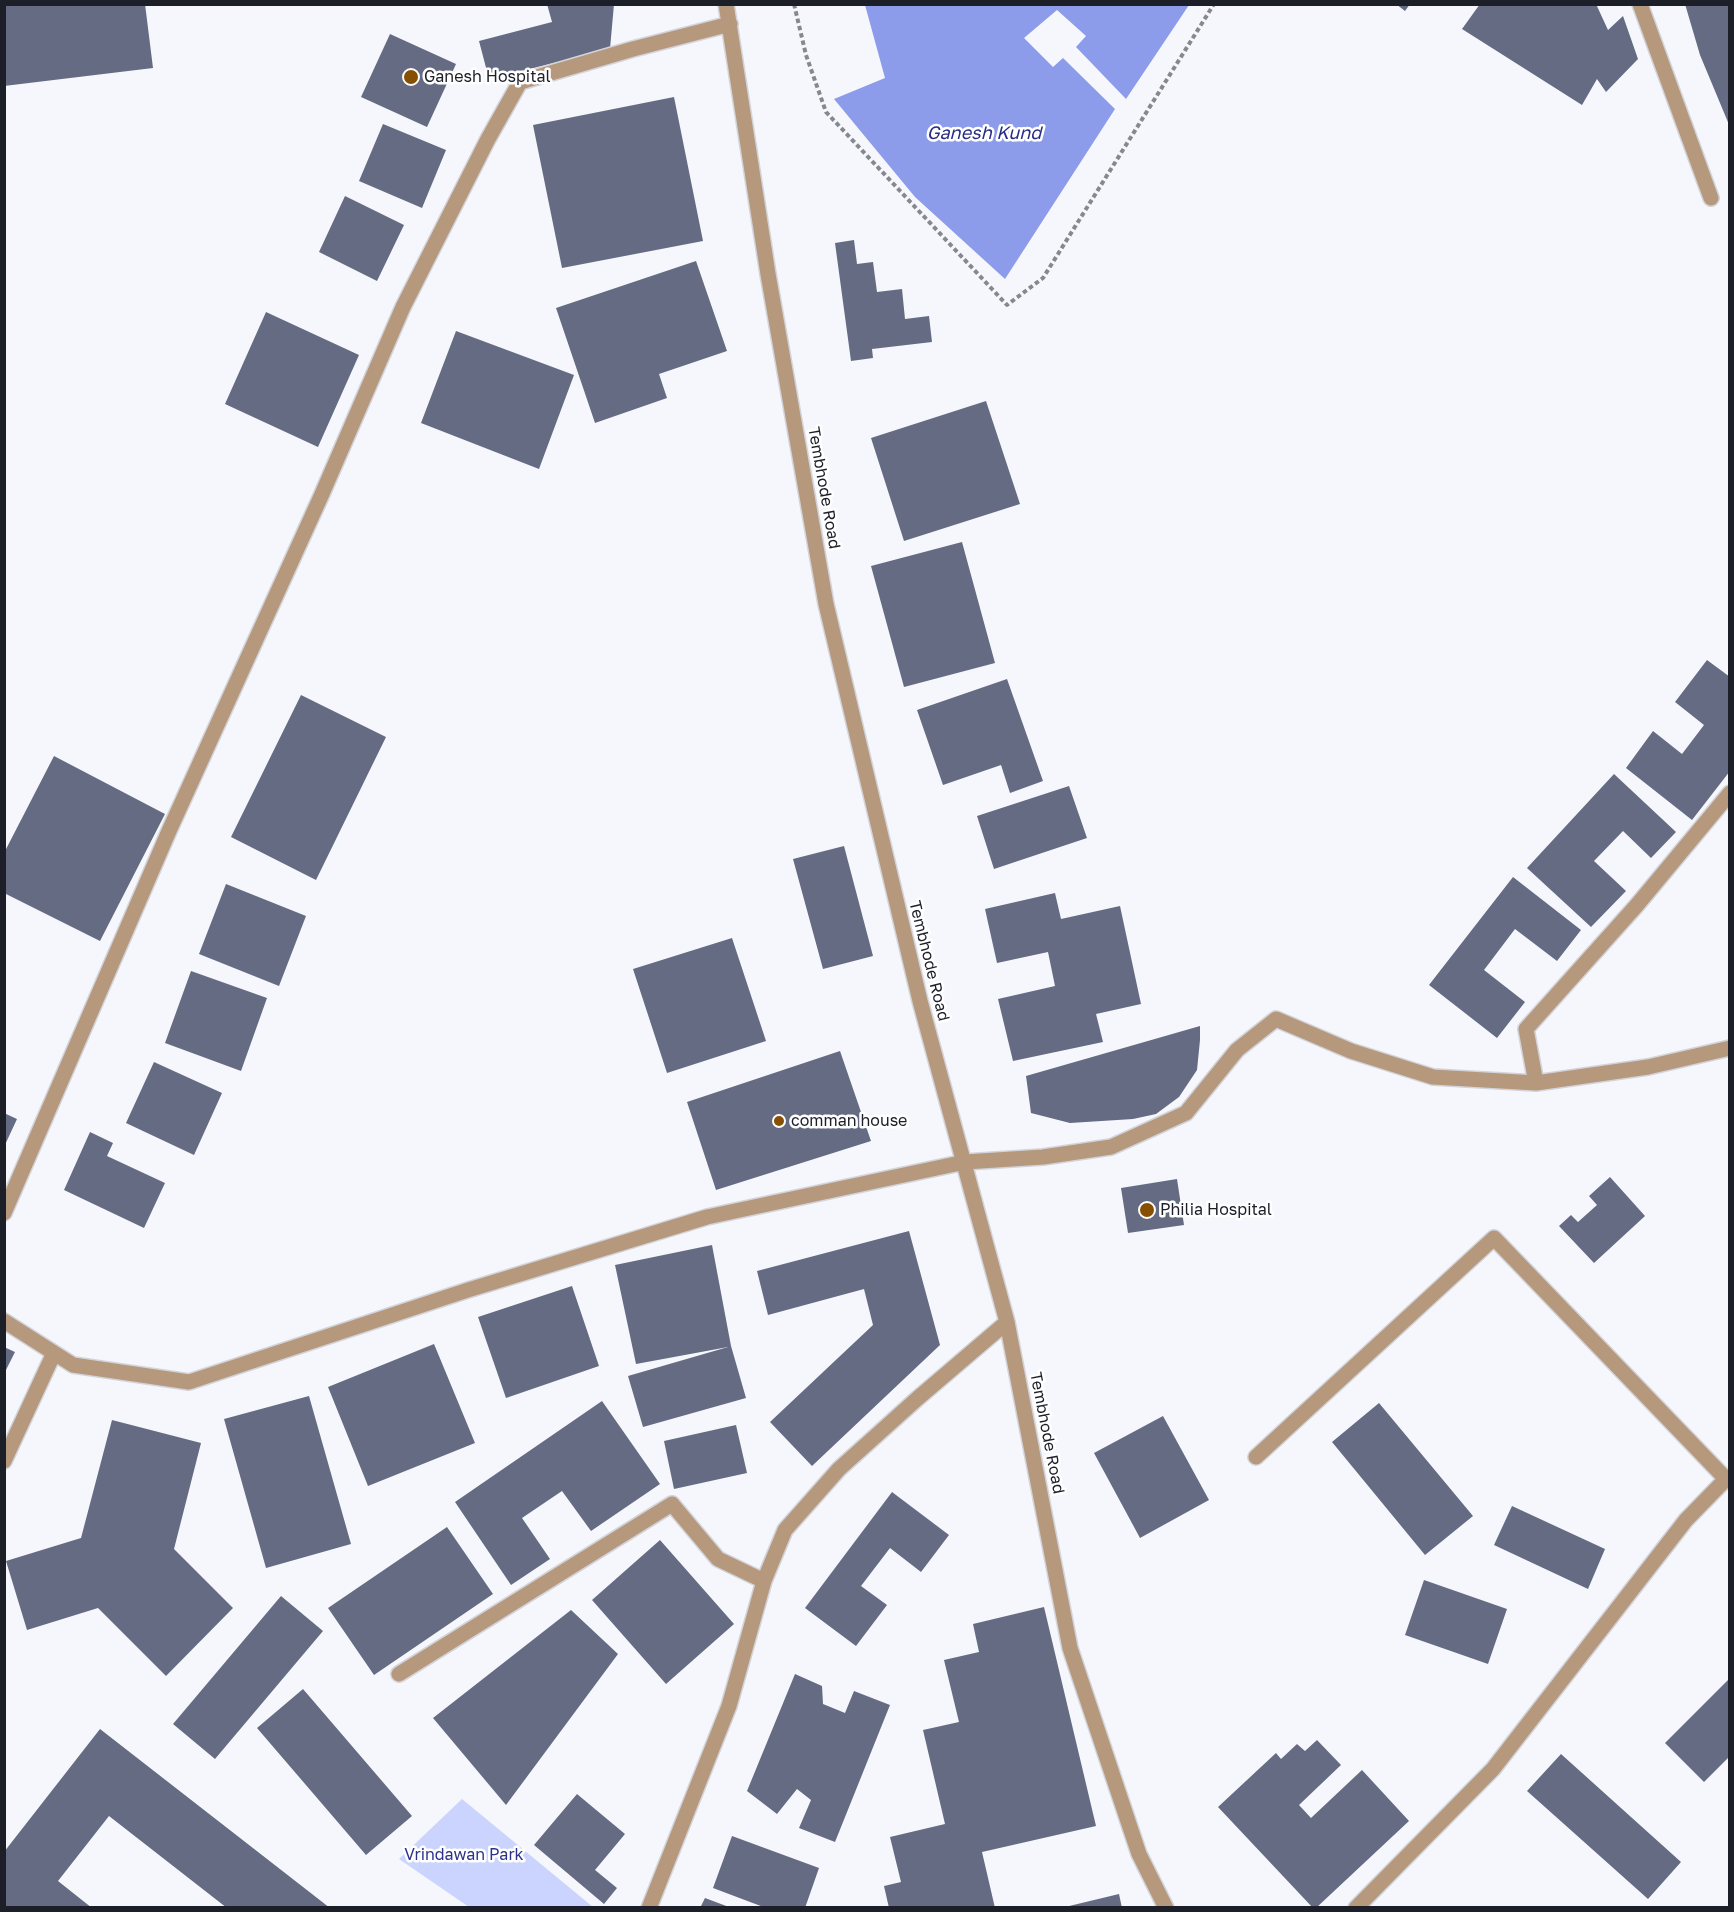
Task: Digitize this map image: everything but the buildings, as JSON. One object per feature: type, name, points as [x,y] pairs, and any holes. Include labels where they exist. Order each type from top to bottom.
[{"type":"street","name":"Tembhode Road","points":[[726,4],[768,274],[826,604],[920,1001],[1007,1322],[1070,1648],[1139,1854],[1167,1908]]},
{"type":"street","points":[[1640,4],[1711,198]]},
{"type":"street","points":[[4,1213],[174,820],[317,505],[403,307],[488,139],[520,82],[730,24]]},
{"type":"street","points":[[1536,1083],[1526,1029],[1637,905],[1730,793]]},
{"type":"street","points":[[4,1321],[73,1365],[189,1382],[468,1290],[707,1217],[964,1162],[1043,1157],[1111,1147],[1186,1113],[1237,1050],[1275,1019],[1351,1051],[1433,1077],[1536,1083],[1648,1067],[1730,1048]]},
{"type":"street","points":[[1256,1457],[1494,1238],[1726,1479],[1686,1520],[1493,1769],[1356,1908]]},
{"type":"street","points":[[649,1908],[729,1706],[765,1581],[785,1530],[839,1469],[1007,1322]]},
{"type":"street","points":[[4,1461],[54,1353]]},
{"type":"street","points":[[399,1674],[672,1504],[718,1559],[765,1581]]},
{"type":"path","points":[[794,4],[806,55],[826,112],[1007,304],[1043,278],[1214,4]]},
{"type":"green space","name":"Vrindawan Park","points":[[462,1799],[593,1907],[469,1907],[399,1859]]},
{"type":"water","name":"Ganesh Kund","points":[[865,4],[1189,5],[1126,99],[1076,47],[1086,36],[1057,10],[1024,38],[1053,67],[1063,58],[1115,109],[1005,279],[915,197],[834,99],[885,78]]},
{"type":"place","name":"Ganesh Hospital","points":[[411,77]]},
{"type":"place","name":"comman house","points":[[779,1121]]},
{"type":"place","name":"Philia Hospital","points":[[1147,1210]]}]
